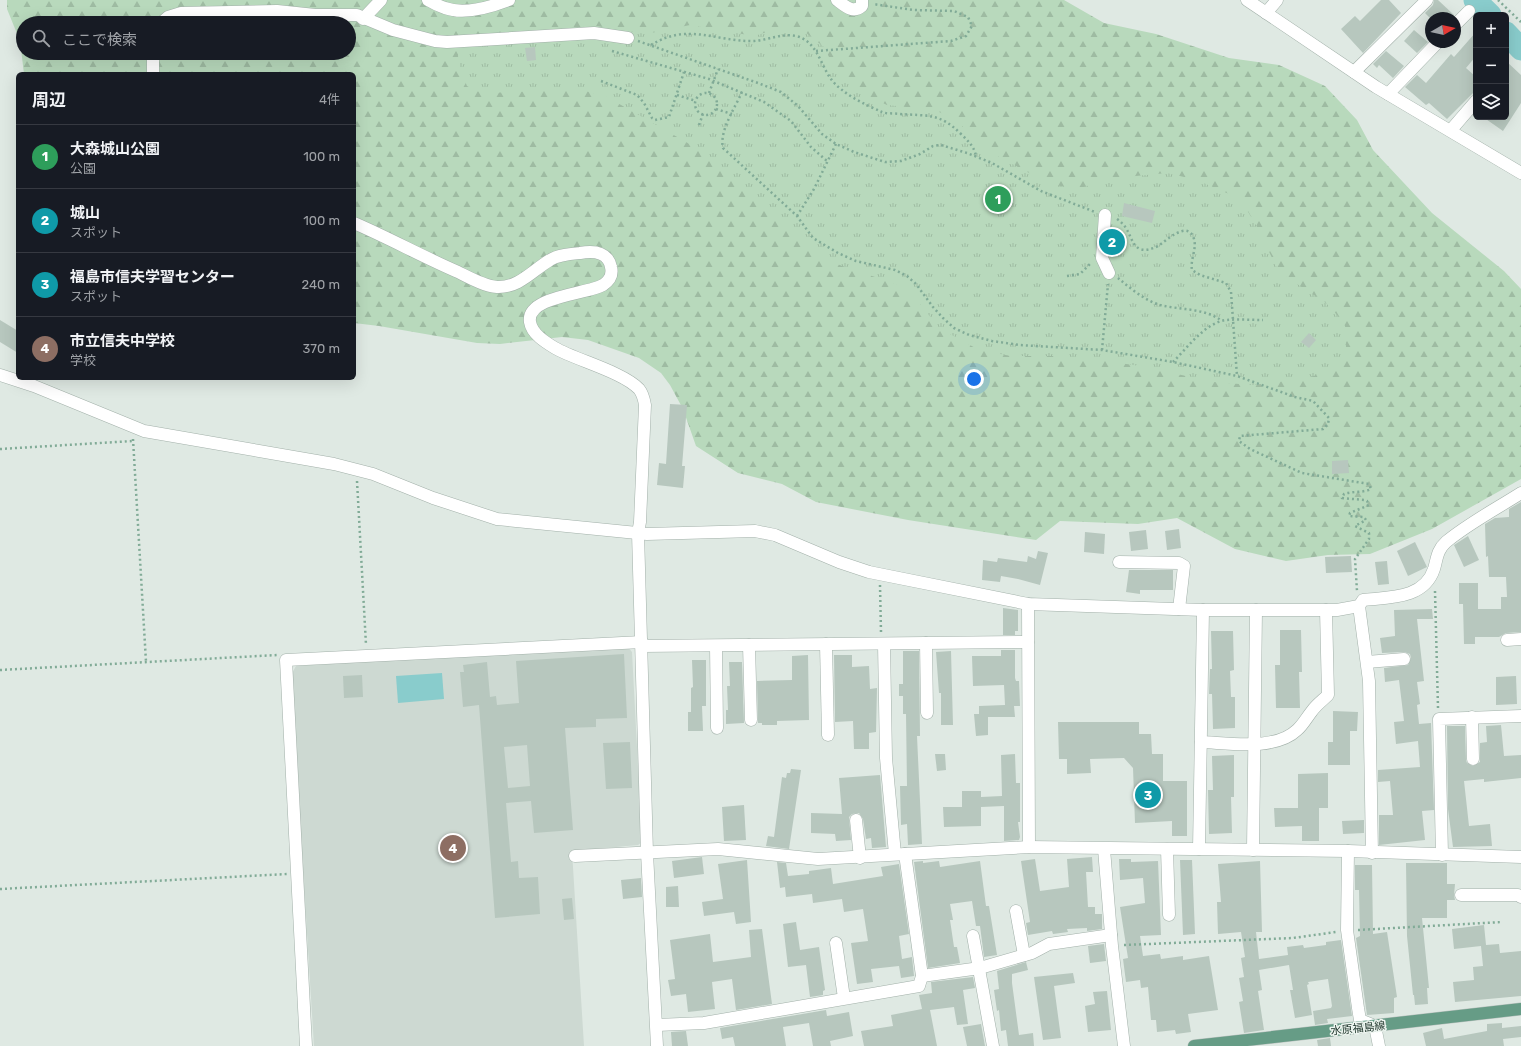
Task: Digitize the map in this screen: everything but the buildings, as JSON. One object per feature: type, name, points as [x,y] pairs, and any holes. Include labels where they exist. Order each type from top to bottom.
[{"type":"main road","name":"水原福島線","points":[[1194,1046],[1521,1009]]},
{"type":"street","points":[[364,19],[381,0]]},
{"type":"street","points":[[428,0],[445,9],[464,10],[486,7],[508,0]]},
{"type":"street","points":[[837,0],[849,9],[853,10],[861,8],[862,1]]},
{"type":"street","points":[[1247,0],[1388,94],[1451,130],[1521,173]]},
{"type":"street","points":[[1266,13],[1277,0]]},
{"type":"street","points":[[1354,72],[1427,0]]},
{"type":"street","points":[[171,16],[181,13],[221,11],[277,11],[315,15],[357,15],[393,30],[435,41],[447,42],[594,33],[628,38]]},
{"type":"street","points":[[1461,19],[1469,11]]},
{"type":"street","points":[[1388,94],[1432,48]]},
{"type":"street","points":[[153,60],[153,72]]},
{"type":"street","points":[[1451,130],[1473,104]]},
{"type":"street","points":[[1105,215],[1102,262],[1109,273]]},
{"type":"street","points":[[356,224],[383,235],[414,253],[480,283],[497,287],[518,282],[551,259],[559,257],[588,252],[600,253],[606,257],[610,263],[612,271],[610,279],[602,285],[565,295],[538,306],[531,314],[530,321],[532,327],[540,338],[554,347],[622,378],[638,388],[643,395],[646,418],[640,522],[638,533],[648,853],[657,1046]]},
{"type":"street","points":[[0,375],[34,386],[144,431],[334,464],[373,474],[433,498],[497,519],[638,533],[755,531],[775,535],[840,562],[880,574],[1028,604],[1203,610],[1326,610],[1359,606]]},
{"type":"street","points":[[1372,853],[1369,681],[1359,606],[1363,600],[1402,596],[1418,591],[1429,582],[1434,569],[1437,553],[1445,543],[1487,513],[1521,493]]},
{"type":"street","points":[[1119,562],[1179,563],[1184,566],[1179,609]]},
{"type":"street","points":[[1028,604],[1029,847]]},
{"type":"street","points":[[1199,849],[1203,610]]},
{"type":"street","points":[[1253,850],[1256,610]]},
{"type":"street","points":[[1201,742],[1254,744],[1280,741],[1292,735],[1305,722],[1313,710],[1328,695],[1326,610]]},
{"type":"street","points":[[1507,640],[1521,640]]},
{"type":"street","points":[[306,1046],[286,660],[642,644],[716,646],[1028,642]]},
{"type":"street","points":[[926,643],[927,713]]},
{"type":"street","points":[[826,644],[828,735]]},
{"type":"street","points":[[657,1024],[704,1023],[919,986],[922,976],[900,854],[886,758],[882,644]]},
{"type":"street","points":[[749,645],[751,720]]},
{"type":"street","points":[[716,646],[717,728]]},
{"type":"street","points":[[1366,662],[1404,659]]},
{"type":"street","points":[[1442,855],[1439,719],[1521,716]]},
{"type":"street","points":[[1472,717],[1473,759]]},
{"type":"street","points":[[856,820],[860,858]]},
{"type":"street","points":[[575,856],[718,849],[818,859],[860,858],[900,854],[1029,847],[1348,851],[1521,857]]},
{"type":"street","points":[[1104,849],[1112,940],[1124,1046]]},
{"type":"street","points":[[1167,849],[1169,915]]},
{"type":"street","points":[[1348,851],[1347,930],[1360,1020],[1375,1026],[1379,1046]]},
{"type":"street","points":[[1461,895],[1518,895],[1521,897]]},
{"type":"street","points":[[1016,911],[1024,955]]},
{"type":"street","points":[[973,936],[993,1046]]},
{"type":"street","points":[[922,976],[980,968],[1024,955],[1049,944],[1112,940]]},
{"type":"street","points":[[836,943],[844,998]]},
{"type":"path","points":[[1498,0],[1521,22]]},
{"type":"path","points":[[816,51],[951,41],[966,36],[972,26],[968,17],[954,11],[913,10],[862,1]]},
{"type":"path","points":[[651,46],[674,34],[706,35],[755,41],[790,35],[803,40],[816,51],[831,79],[842,90],[884,113],[935,116],[948,122],[970,143],[976,156]]},
{"type":"path","points":[[628,38],[781,92],[798,106],[822,134],[836,144],[854,152],[885,162],[901,161],[920,154],[933,146],[940,145],[976,156],[1041,191],[1076,206],[1115,218],[1124,224],[1129,231],[1133,244],[1140,250],[1152,249],[1178,232],[1182,231],[1190,235],[1194,243],[1192,270],[1200,275],[1222,281],[1229,286],[1234,320],[1237,376]]},
{"type":"path","points":[[612,51],[714,80],[764,102],[791,121],[811,147],[827,161]]},
{"type":"path","points":[[709,93],[718,69]]},
{"type":"path","points":[[601,81],[637,95],[644,103],[652,118],[655,120],[669,117],[684,72]]},
{"type":"path","points":[[742,92],[723,137],[723,148],[797,216],[813,238],[838,253],[856,260],[895,270],[907,276],[916,284],[933,307],[954,328],[968,335],[992,341],[1019,345],[1102,350],[1173,362],[1237,376],[1295,397],[1313,401],[1329,418],[1328,424],[1323,429],[1240,436],[1240,441],[1250,448],[1302,473],[1369,484],[1371,489],[1367,491],[1350,492],[1344,494],[1342,498],[1364,500],[1367,501],[1368,505],[1350,513],[1349,516],[1364,517],[1366,520],[1356,526],[1369,533],[1370,539],[1355,558],[1359,606]]},
{"type":"path","points":[[709,93],[716,99],[716,109],[709,115],[703,114],[697,109],[696,101],[700,96],[709,93]]},
{"type":"path","points":[[677,95],[696,101]]},
{"type":"path","points":[[716,109],[732,114]]},
{"type":"path","points":[[699,125],[703,114]]},
{"type":"path","points":[[797,216],[814,189],[836,144]]},
{"type":"path","points":[[1067,276],[1080,274],[1102,254]]},
{"type":"path","points":[[1102,350],[1109,273],[1116,276],[1147,300],[1158,304],[1214,315],[1222,321]]},
{"type":"path","points":[[1173,362],[1204,332],[1222,321],[1263,320]]},
{"type":"path","points":[[132,426],[146,662]]},
{"type":"path","points":[[0,449],[133,441]]},
{"type":"path","points":[[356,470],[366,656]]},
{"type":"path","points":[[1434,569],[1439,719]]},
{"type":"path","points":[[880,574],[882,644]]},
{"type":"path","points":[[0,670],[279,655],[286,660]]},
{"type":"path","points":[[0,889],[297,873]]},
{"type":"path","points":[[1112,940],[1173,944],[1197,941],[1293,938],[1347,930],[1502,922]]},
{"type":"shaded area","points":[[627,646],[632,652],[642,842],[638,845],[572,851],[584,1046],[314,1046],[291,675],[296,666]]},
{"type":"green space","points":[[7,0],[1064,0],[1104,23],[1156,34],[1229,58],[1279,65],[1325,86],[1357,120],[1373,150],[1432,213],[1504,271],[1521,289],[1521,479],[1432,529],[1370,554],[1328,555],[1286,561],[1235,549],[1177,518],[1138,524],[1060,521],[1036,540],[908,520],[816,502],[782,484],[738,473],[696,446],[683,409],[670,385],[661,373],[639,358],[588,340],[562,337],[500,344],[477,343],[356,323],[356,72],[24,72],[22,60],[356,60],[356,16],[16,16],[16,31],[7,9]]},
{"type":"green space","points":[[690,25],[754,36],[774,30],[805,32],[824,47],[836,71],[854,89],[887,105],[935,110],[956,120],[988,151],[1052,185],[1080,188],[1115,178],[1167,173],[1197,180],[1229,194],[1244,205],[1256,225],[1276,266],[1285,276],[1326,303],[1345,326],[1346,347],[1341,358],[1329,368],[1314,376],[1252,385],[1214,382],[1140,366],[1099,360],[1056,356],[1011,356],[979,350],[939,328],[916,299],[902,286],[842,266],[822,257],[782,219],[707,154],[607,97],[579,89],[489,93],[476,91],[467,86],[458,60],[459,47],[465,35],[597,26],[646,34]]},
{"type":"water","points":[[442,673],[444,699],[398,703],[396,676]]},
{"type":"waterway","points":[[1475,0],[1487,12]]},
{"type":"waterway","points":[[1509,36],[1521,49]]},
{"type":"place","name":"大森城山公園","points":[[998,199]]},
{"type":"place","name":"城山","points":[[1112,242]]},
{"type":"place","name":"福島市信夫学習センター","points":[[1148,795]]},
{"type":"place","name":"市立信夫中学校","points":[[453,848]]}]
